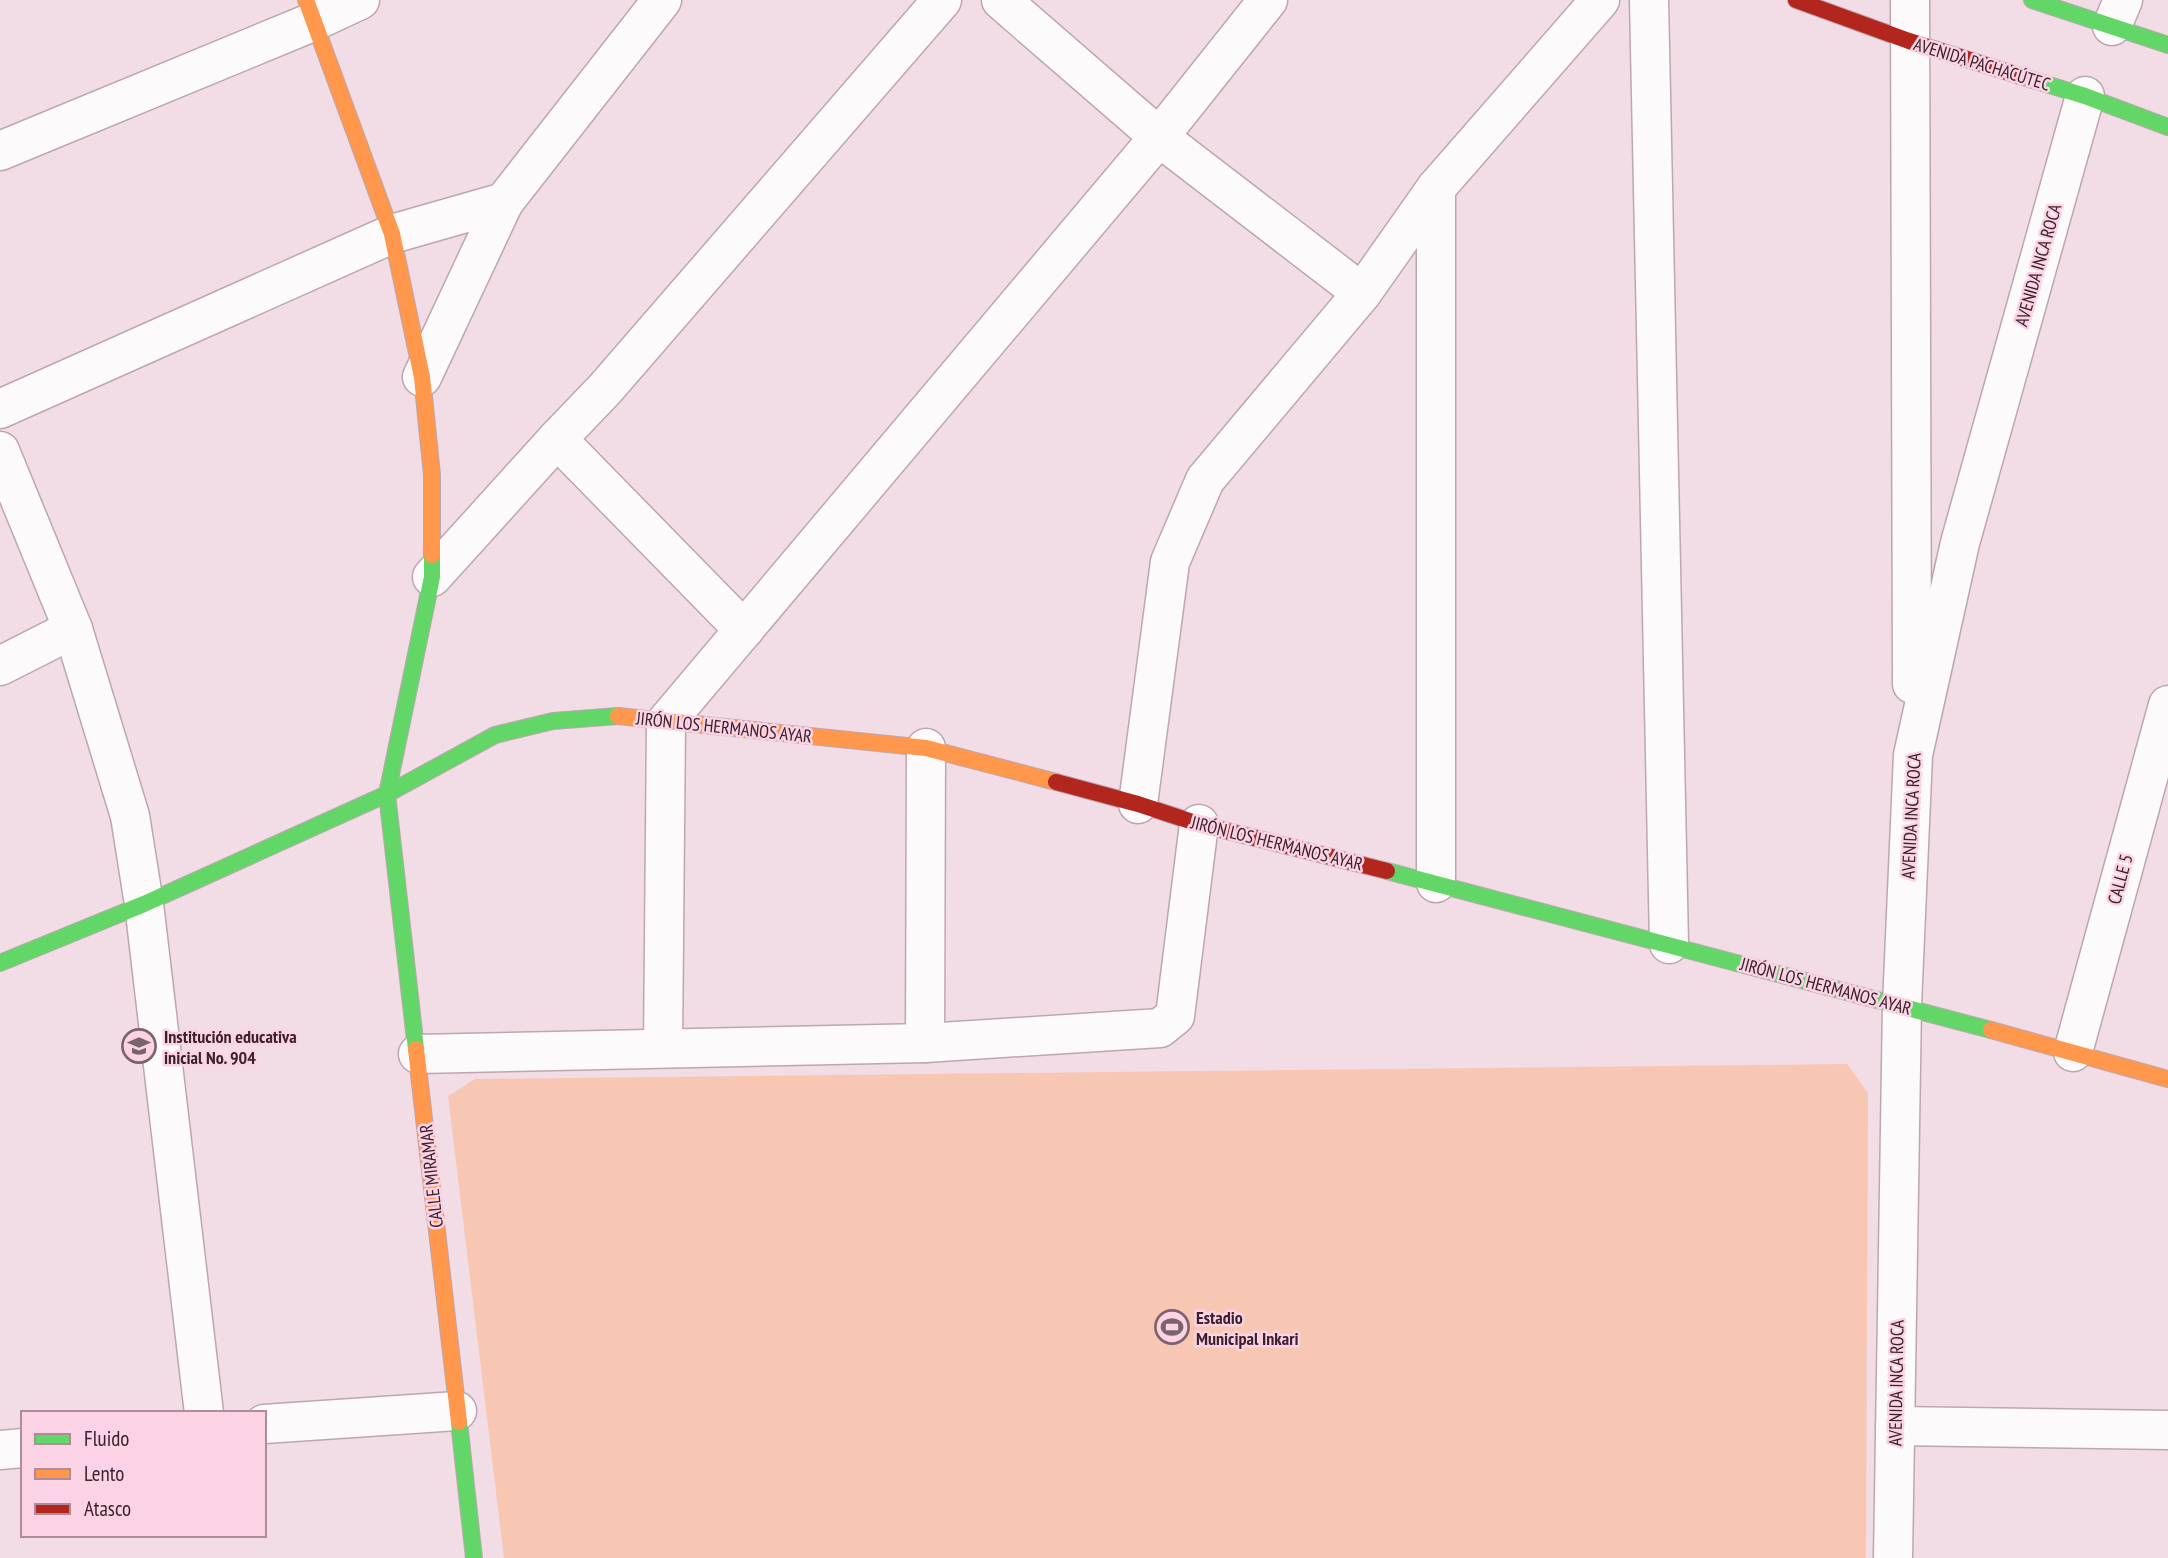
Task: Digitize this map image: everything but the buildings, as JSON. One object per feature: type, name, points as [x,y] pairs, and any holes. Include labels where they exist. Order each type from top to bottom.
[{"type":"street","points":[[0,151],[310,11],[360,0]]},
{"type":"street","points":[[422,377],[504,202],[662,0]]},
{"type":"street","points":[[432,577],[605,390],[942,0]]},
{"type":"street","points":[[1001,0],[1159,136],[1362,293]]},
{"type":"street","points":[[663,1048],[666,722],[1159,136],[1268,0]]},
{"type":"street","points":[[1138,804],[1170,562],[1205,480],[1362,293],[1436,188],[1600,0]]},
{"type":"street","points":[[1649,0],[1669,944]]},
{"type":"street","name":"AVENIDA PACHACÚTEC","points":[[1796,0],[1909,41],[2085,96],[2168,127]]},
{"type":"street","points":[[1910,0],[1913,755]]},
{"type":"street","points":[[2032,0],[2118,13],[2168,45]]},
{"type":"street","name":"CALLE MIRAMAR","points":[[310,11],[392,234],[422,377],[432,475],[432,577],[387,794],[474,1558]]},
{"type":"street","name":"AVENIDA INCA ROCA","points":[[1893,1558],[1902,1005],[1913,755],[1960,543],[2085,96]]},
{"type":"street","points":[[1436,188],[1436,883]]},
{"type":"street","points":[[0,409],[392,234],[504,202]]},
{"type":"street","points":[[557,439],[744,630]]},
{"type":"street","points":[[0,451],[73,629],[130,816],[144,904],[204,1411]]},
{"type":"street","points":[[0,666],[73,629]]},
{"type":"street","name":"CALLE 5","points":[[2073,1052],[2168,705]]},
{"type":"street","name":"JIRÓN LOS HERMANOS AYAR","points":[[0,963],[144,904],[387,794],[495,735],[553,721],[630,716],[926,748],[1138,804],[1199,824],[1902,1005],[2168,1079]]},
{"type":"street","points":[[925,1043],[926,748]]},
{"type":"street","points":[[418,1054],[925,1043],[1160,1028],[1175,1016],[1199,824]]},
{"type":"street","points":[[266,1424],[457,1411]]},
{"type":"street","points":[[1895,1426],[2168,1430]]},
{"type":"street","points":[[0,1450],[21,1448]]},
{"type":"shaded area","name":"Estadio Municipal Inkari","points":[[1847,1064],[1868,1093],[1866,1558],[504,1558],[448,1096],[475,1079]]},
{"type":"traffic: fast","points":[[2032,0],[2168,45]]},
{"type":"traffic: fast","points":[[2020,76],[2085,96],[2168,127]]},
{"type":"traffic: fast","points":[[416,1049],[387,794],[432,577],[432,555]]},
{"type":"traffic: fast","points":[[0,963],[144,904],[387,794],[495,735],[553,721],[618,716]]},
{"type":"traffic: fast","points":[[1387,871],[1991,1030]]},
{"type":"traffic: fast","points":[[459,1422],[474,1558]]},
{"type":"traffic: slow","points":[[306,0],[392,234],[422,377],[432,475],[432,555]]},
{"type":"traffic: slow","points":[[618,716],[926,748],[1056,782]]},
{"type":"traffic: slow","points":[[1991,1030],[2168,1079]]},
{"type":"traffic: slow","points":[[416,1049],[459,1422]]},
{"type":"traffic: jam","points":[[1796,0],[1909,41],[2020,76]]},
{"type":"traffic: jam","points":[[1056,782],[1199,824],[1387,871]]},
{"type":"place","name":"Institución educativa inicial No. 904","points":[[139,1046]]},
{"type":"place","name":"Estadio Municipal Inkari","points":[[1172,1327]]}]
